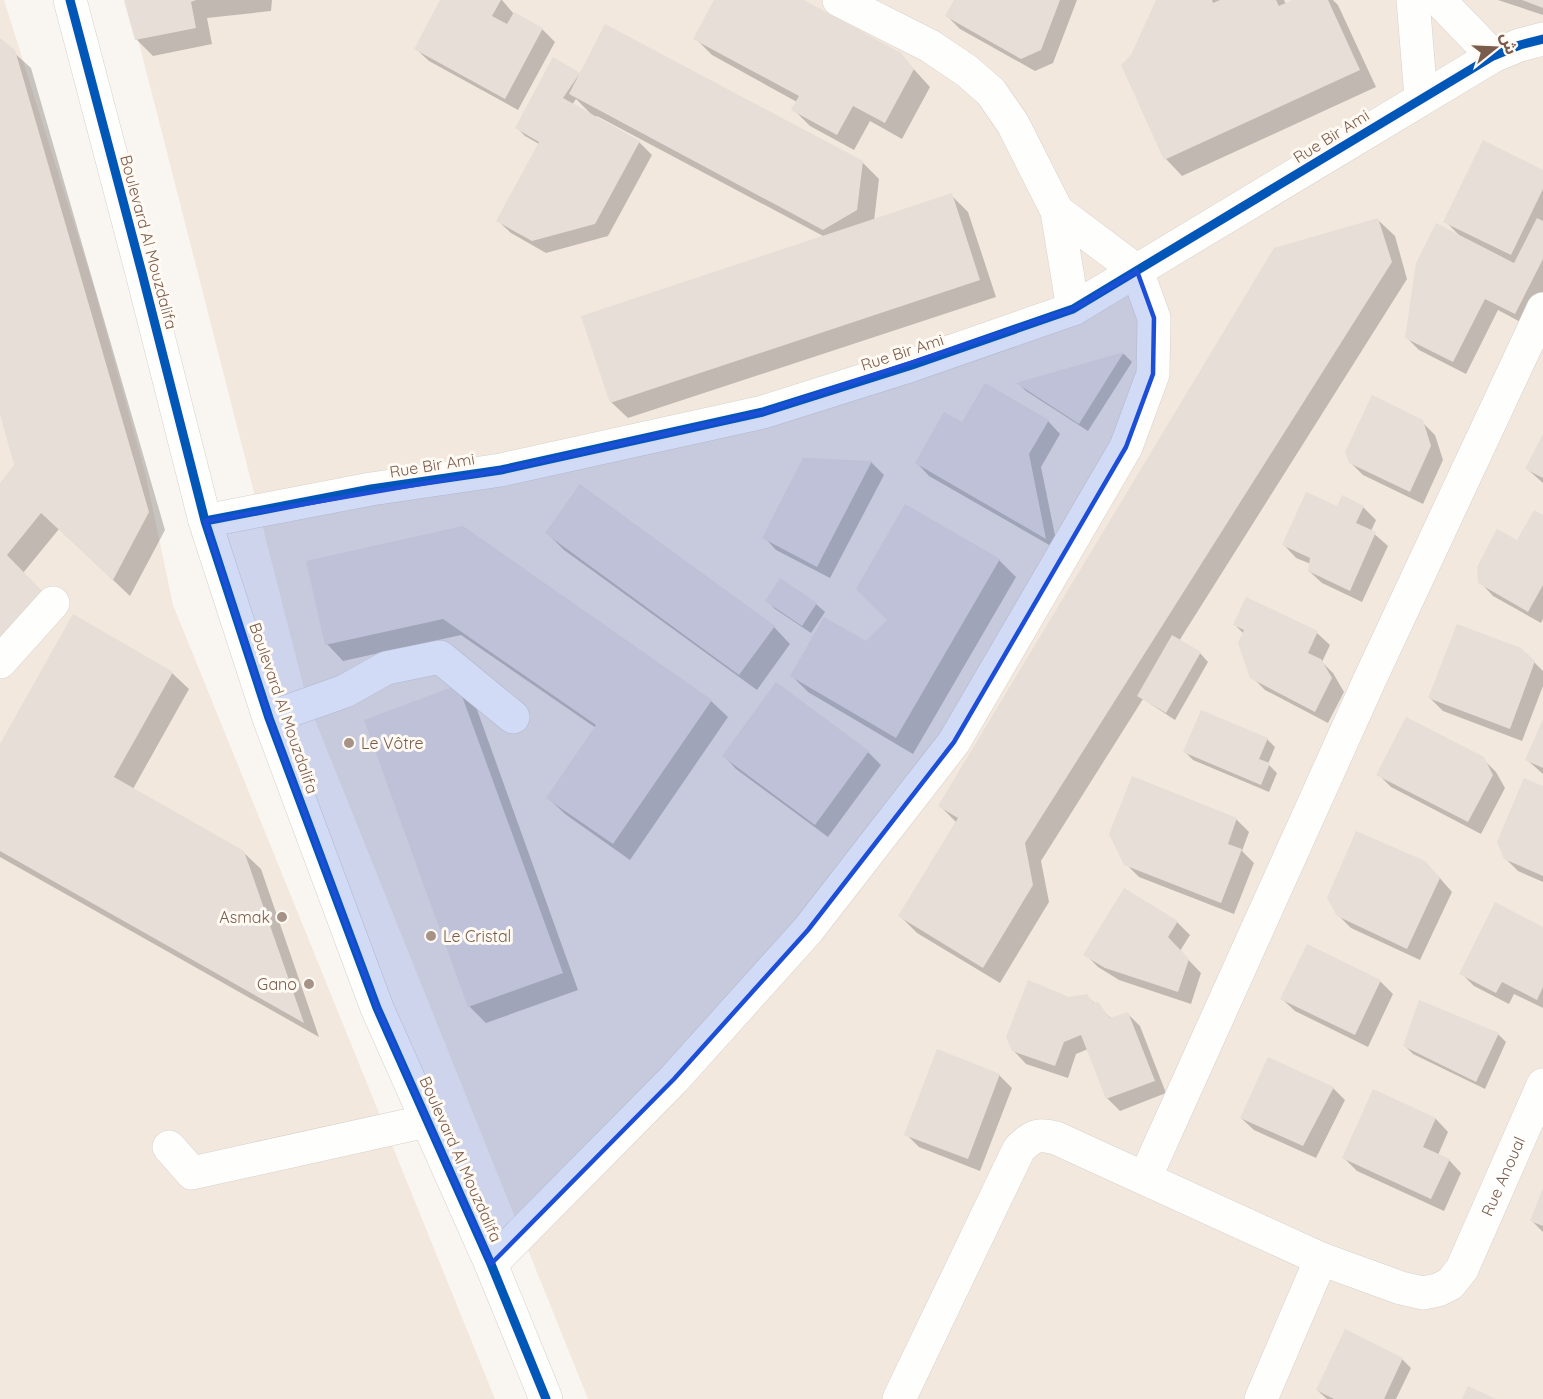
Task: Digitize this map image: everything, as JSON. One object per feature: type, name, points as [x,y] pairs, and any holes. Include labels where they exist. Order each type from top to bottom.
[{"type":"street","name":"Boulevard Al Mouzdalifa","points":[[70,0],[205,521],[269,718],[377,1008],[491,1264],[546,1399]]},
{"type":"street","points":[[839,0],[930,46],[967,71],[991,92],[1013,124],[1057,212],[1072,309]]},
{"type":"street","points":[[1413,0],[1421,97]]},
{"type":"street","points":[[1439,0],[1493,56]]},
{"type":"street","name":"Rue Bir Ami","points":[[205,521],[371,489],[501,470],[762,412],[912,365],[1072,309],[1421,97],[1493,56],[1543,39]]},
{"type":"street","points":[[491,1264],[674,1079],[808,930],[954,742],[1126,447],[1153,375],[1154,318],[1137,271],[1057,212]]},
{"type":"street","points":[[1145,1178],[1370,679],[1539,328]]},
{"type":"street","points":[[0,662],[53,603]]},
{"type":"street","points":[[269,718],[345,691],[386,668],[440,657],[513,717]]},
{"type":"street","name":"Rue Anoual","points":[[1321,1259],[1401,1288],[1423,1293],[1438,1290],[1450,1284],[1462,1269],[1543,1085]]},
{"type":"street","points":[[169,1147],[192,1173],[428,1121]]},
{"type":"street","points":[[898,1399],[1019,1149],[1031,1138],[1042,1134],[1056,1138],[1321,1259],[1261,1399]]},
{"type":"highlighted area","points":[[1137,271],[1154,318],[1153,374],[1126,447],[954,742],[808,930],[674,1079],[491,1264],[377,1008],[269,718],[205,521],[501,470],[763,412],[1073,309]]},
{"type":"shaded area","points":[[0,0],[4,0],[93,284],[145,472],[173,605],[495,1399],[0,1399]]},
{"type":"shaded area","points":[[128,0],[1543,0],[1543,1399],[588,1399],[307,700]]},
{"type":"building","points":[[124,0],[196,0],[191,2],[196,28],[135,40]]},
{"type":"building","points":[[440,0],[501,0],[492,16],[507,24],[514,12],[543,28],[505,99],[414,49]]},
{"type":"building","points":[[714,0],[804,0],[901,53],[914,69],[885,123],[853,106],[837,135],[791,110],[799,96],[693,39]]},
{"type":"building","points":[[954,0],[1060,0],[1041,50],[1021,59],[945,16]]},
{"type":"building","points":[[1156,0],[1212,0],[1213,3],[1220,0],[1276,0],[1279,6],[1292,0],[1328,0],[1360,70],[1164,160],[1121,65],[1131,55]]},
{"type":"building","points":[[1522,0],[1543,0],[1543,8]]},
{"type":"building","points":[[605,24],[863,161],[857,210],[823,230],[569,94]]},
{"type":"building","points":[[0,38],[15,50],[149,512],[113,580],[41,513],[7,555],[47,596],[0,644],[0,483],[14,465],[0,414]]},
{"type":"building","points":[[553,57],[580,73],[563,98],[640,141],[595,224],[532,241],[496,221],[539,142],[515,128]]},
{"type":"building","points":[[1483,140],[1543,170],[1543,189],[1511,255],[1443,222]]},
{"type":"building","points":[[952,193],[980,280],[610,403],[581,316]]},
{"type":"building","points":[[1378,218],[1392,262],[1025,843],[1033,885],[983,968],[898,916],[958,818],[938,806],[1274,248]]},
{"type":"building","points":[[1537,218],[1543,221],[1543,259],[1515,314],[1485,299],[1453,362],[1405,338],[1416,263],[1436,223],[1514,263]]},
{"type":"building","points":[[1124,352],[1079,424],[1016,383]]},
{"type":"building","points":[[985,383],[1049,420],[1029,454],[1046,539],[915,463],[944,412],[962,422]]},
{"type":"building","points":[[1372,395],[1423,420],[1431,446],[1410,492],[1349,463],[1345,452]]},
{"type":"building","points":[[1543,434],[1543,478],[1525,469]]},
{"type":"building","points":[[803,458],[872,461],[817,567],[762,538]]},
{"type":"building","points":[[580,484],[775,626],[739,675],[545,533]]},
{"type":"building","points":[[1306,492],[1337,506],[1342,495],[1364,506],[1356,523],[1376,532],[1350,591],[1308,571],[1310,558],[1282,545]]},
{"type":"building","points":[[905,504],[1000,559],[896,738],[790,676],[824,617],[866,641],[887,620],[856,589]]},
{"type":"building","points":[[1534,510],[1543,515],[1543,585],[1528,612],[1478,583],[1477,567],[1497,529],[1517,540]]},
{"type":"building","points":[[463,526],[712,700],[613,844],[546,798],[596,725],[443,619],[325,645],[306,561]]},
{"type":"building","points":[[780,578],[817,603],[802,626],[765,601]]},
{"type":"building","points":[[1246,597],[1318,631],[1308,653],[1321,659],[1332,678],[1315,712],[1250,678],[1238,643],[1244,630],[1233,625]]},
{"type":"building","points":[[73,614],[173,672],[114,777],[244,851],[304,1023],[0,851],[0,744]]},
{"type":"building","points":[[1457,624],[1521,648],[1535,661],[1510,729],[1428,698]]},
{"type":"building","points":[[1172,635],[1201,652],[1166,713],[1137,696]]},
{"type":"building","points":[[776,682],[869,751],[815,825],[722,756]]},
{"type":"building","points":[[458,685],[563,973],[468,1007],[364,720]]},
{"type":"building","points":[[1201,710],[1268,738],[1259,759],[1270,763],[1261,785],[1183,752]]},
{"type":"building","points":[[1406,717],[1484,757],[1493,775],[1468,822],[1376,775]]},
{"type":"building","points":[[1543,719],[1543,768],[1525,760]]},
{"type":"building","points":[[1132,776],[1237,818],[1228,844],[1242,849],[1221,903],[1124,865],[1109,834]]},
{"type":"building","points":[[1524,778],[1543,786],[1543,876],[1504,859],[1497,842]]},
{"type":"building","points":[[1356,831],[1425,861],[1440,878],[1407,949],[1337,916],[1327,898]]},
{"type":"building","points":[[1124,888],[1178,921],[1168,937],[1189,959],[1178,992],[1105,968],[1083,955]]},
{"type":"building","points":[[1495,902],[1543,927],[1543,987],[1537,1000],[1502,982],[1496,993],[1459,974]]},
{"type":"building","points":[[1307,944],[1381,980],[1355,1035],[1280,999]]},
{"type":"building","points":[[1028,980],[1069,997],[1087,994],[1094,1003],[1098,1002],[1110,1018],[1128,1012],[1155,1081],[1106,1099],[1081,1035],[1064,1042],[1055,1066],[1012,1051],[1006,1037]]},
{"type":"building","points":[[1419,1000],[1499,1033],[1476,1082],[1403,1046]]},
{"type":"building","points":[[937,1049],[1000,1074],[968,1159],[904,1135]]},
{"type":"building","points":[[1268,1057],[1334,1087],[1303,1146],[1240,1118]]},
{"type":"building","points":[[1373,1089],[1436,1118],[1423,1147],[1450,1159],[1431,1199],[1342,1158]]},
{"type":"building","points":[[1543,1188],[1543,1226],[1530,1221]]},
{"type":"building","points":[[1345,1329],[1403,1358],[1384,1399],[1334,1399],[1316,1390]]},
{"type":"building","points":[[1468,1386],[1496,1399],[1462,1399]]},
{"type":"cycle path","points":[[70,0],[205,521],[269,718],[377,1008],[491,1264],[546,1399]]},
{"type":"cycle path","points":[[205,521],[371,489],[501,470],[763,412],[912,365],[1073,309],[1493,56],[1543,39]]},
{"type":"place","name":"Le Vôtre","points":[[349,743]]},
{"type":"place","name":"Asmak","points":[[282,917]]},
{"type":"place","name":"Le Cristal","points":[[431,936]]},
{"type":"place","name":"Gano","points":[[309,984]]}]
